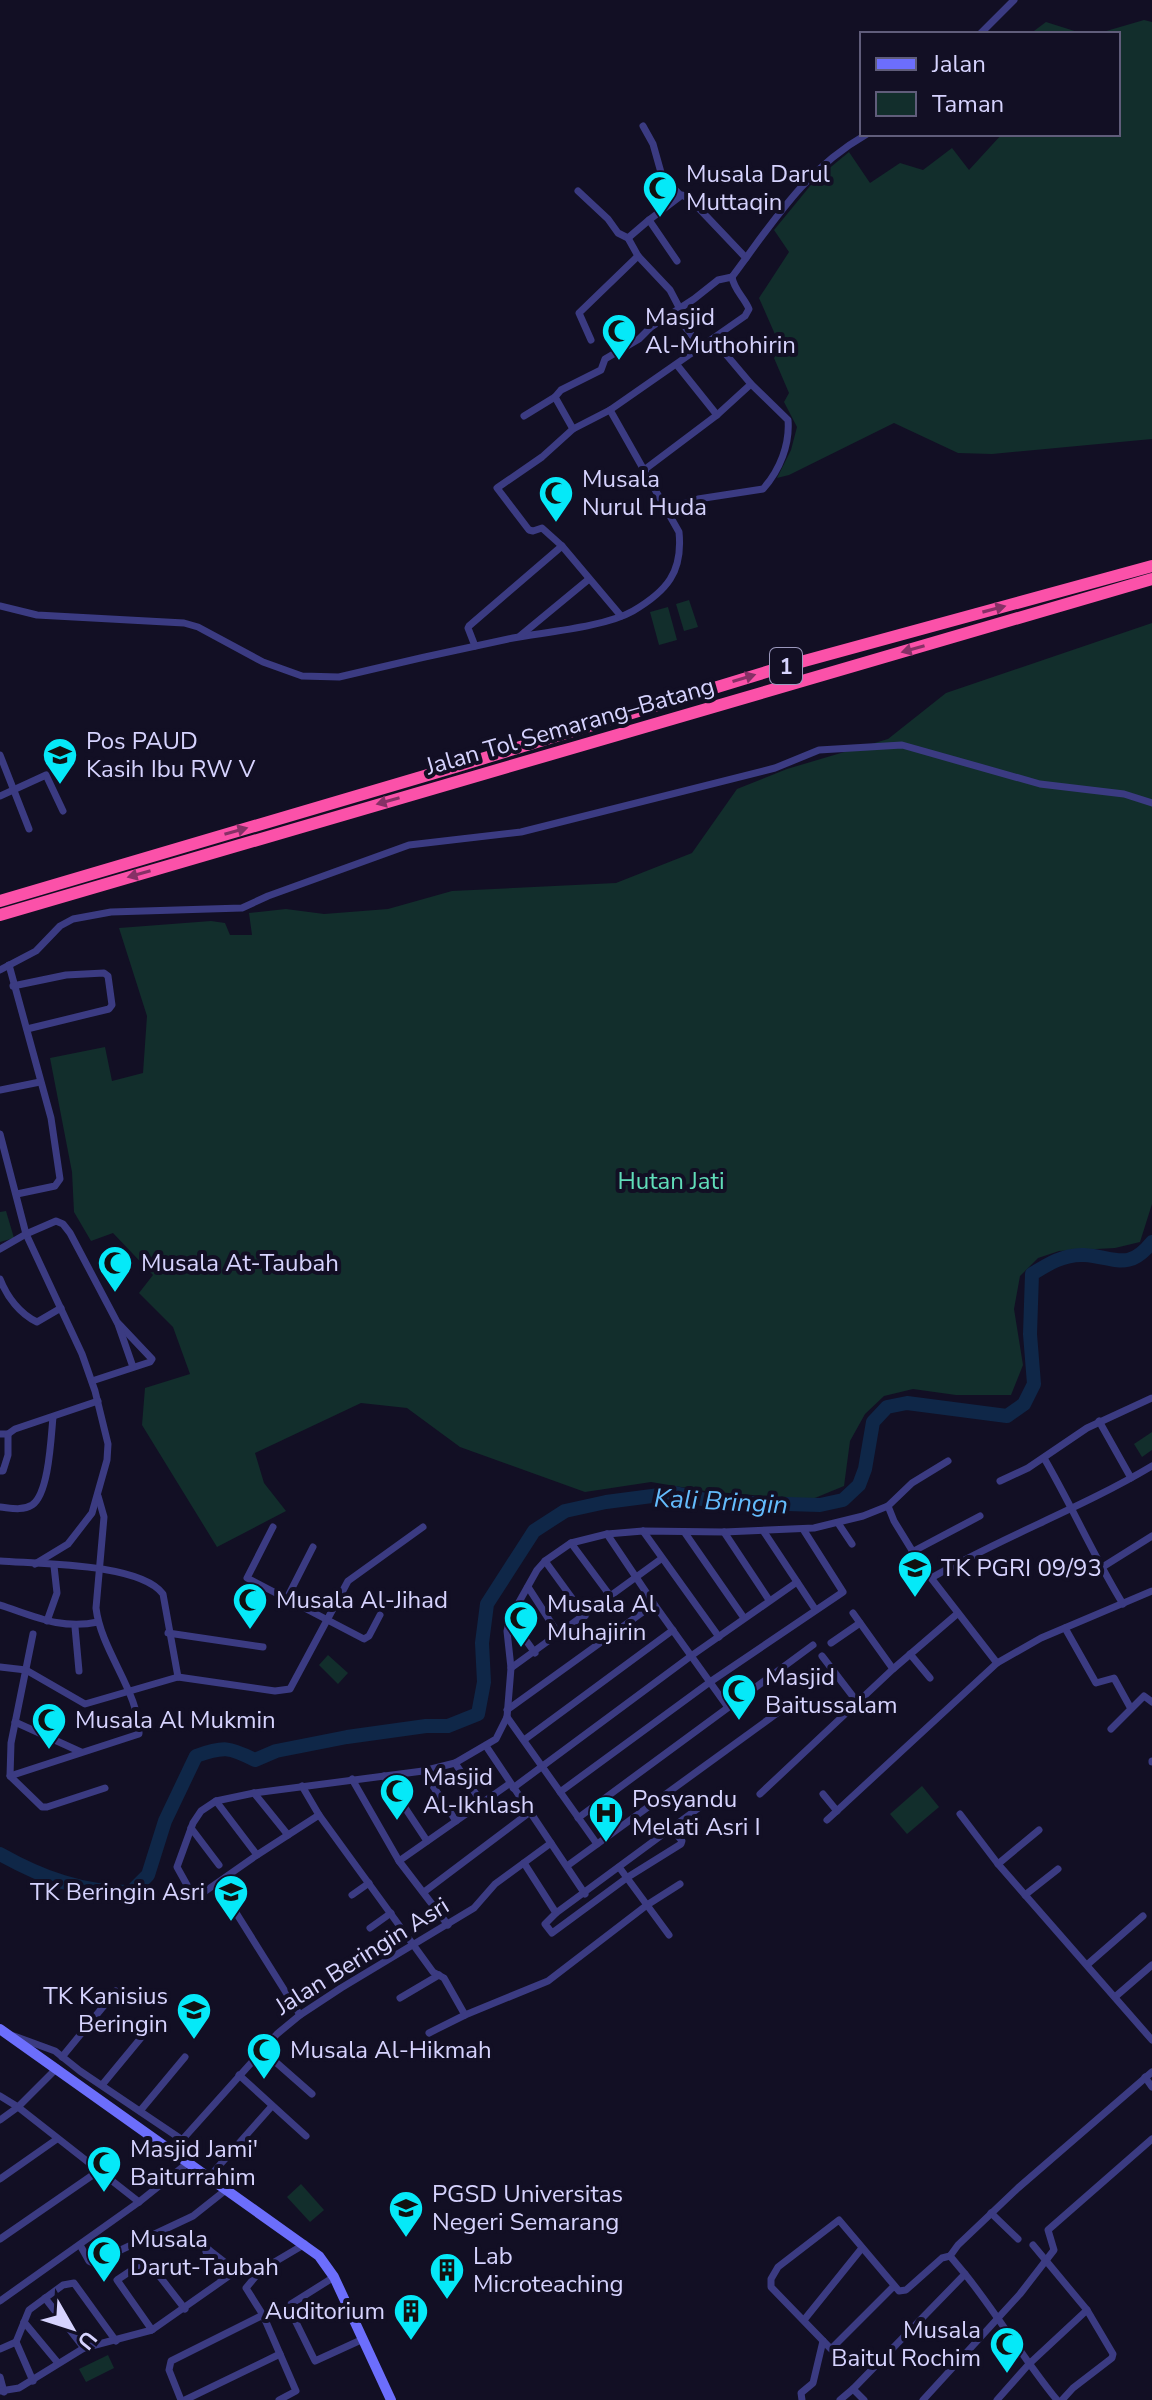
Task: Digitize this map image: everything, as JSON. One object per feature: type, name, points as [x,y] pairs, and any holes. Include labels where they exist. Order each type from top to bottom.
[{"type":"highway","name":"Jalan Tol Semarang–Batang","points":[[0,901],[786,666],[1152,566]]},
{"type":"highway","name":"Jalan Tol Semarang–Batang","points":[[0,915],[1152,579]]},
{"type":"street","points":[[982,32],[1014,0]]},
{"type":"street","points":[[643,126],[653,144],[662,176],[680,195],[690,199],[746,258]]},
{"type":"street","points":[[524,416],[561,390],[601,370],[605,367],[605,359],[633,343],[718,280],[732,277],[810,175],[864,136]]},
{"type":"street","points":[[578,191],[608,219],[618,233],[628,238],[638,256],[670,290],[680,309],[678,318],[702,348]]},
{"type":"street","points":[[628,238],[680,195]]},
{"type":"street","points":[[649,220],[677,261]]},
{"type":"street","points":[[591,340],[579,313],[638,256]]},
{"type":"street","points":[[621,616],[562,546],[542,528],[529,530],[497,488],[542,457],[573,429],[610,410],[745,316],[749,309],[733,285],[732,277]]},
{"type":"street","points":[[666,509],[698,499],[763,489],[787,448],[790,436],[788,420],[751,384],[713,339]]},
{"type":"street","points":[[677,365],[717,415]]},
{"type":"street","points":[[644,470],[717,415],[751,384]]},
{"type":"street","points":[[555,397],[573,429]]},
{"type":"street","points":[[0,606],[37,615],[198,627],[263,662],[302,676],[320,678],[339,677],[518,637],[559,632],[621,616],[632,612],[667,585],[681,559],[679,532],[610,410]]},
{"type":"street","points":[[475,646],[469,626],[562,546]]},
{"type":"street","points":[[518,637],[589,579]]},
{"type":"street","points":[[0,970],[36,951],[60,926],[73,919],[111,912],[242,908],[409,845],[521,832],[775,768],[819,750],[902,745],[1040,784],[1124,794],[1152,803]]},
{"type":"street","points":[[0,755],[29,829]]},
{"type":"street","points":[[0,796],[46,775],[63,811]]},
{"type":"street","points":[[9,965],[51,1118],[60,1179],[55,1186],[17,1194]]},
{"type":"street","points":[[13,986],[66,975],[104,973],[108,976],[112,1005],[106,1011],[27,1029]]},
{"type":"street","points":[[0,1090],[40,1082]]},
{"type":"street","points":[[1,1137],[26,1234],[92,1381],[108,1444],[107,1460],[92,1513],[68,1544],[35,1564]]},
{"type":"street","points":[[0,1249],[56,1221],[63,1224],[117,1322],[133,1367]]},
{"type":"street","points":[[0,1279],[11,1300],[33,1321],[37,1322],[61,1308]]},
{"type":"street","points":[[92,1381],[152,1359],[117,1322]]},
{"type":"street","points":[[1000,1481],[1044,1458],[1099,1421],[1152,1398]]},
{"type":"street","points":[[1,1473],[8,1455],[4,1434],[98,1401]]},
{"type":"street","points":[[0,1507],[21,1509],[35,1504],[46,1476],[53,1417]]},
{"type":"street","points":[[1099,1421],[1131,1478]]},
{"type":"street","points":[[1044,1458],[1123,1604]]},
{"type":"street","points":[[319,1815],[196,1897],[177,1870],[191,1828],[201,1811],[216,1801],[302,1786],[423,1771],[455,1763],[499,1736],[507,1714],[511,1668],[507,1631],[510,1618],[545,1561],[571,1543],[607,1534],[643,1531],[764,1532],[838,1523],[888,1506],[912,1483],[948,1461]]},
{"type":"street","points":[[933,1577],[978,1551],[1073,1508],[1152,1466]]},
{"type":"street","points":[[10,1776],[139,1734],[128,1691],[98,1622],[104,1517],[97,1494]]},
{"type":"street","points":[[888,1506],[912,1552],[997,1663]]},
{"type":"street","points":[[912,1552],[980,1516]]},
{"type":"street","points":[[838,1523],[852,1544]]},
{"type":"street","points":[[273,1527],[247,1578],[364,1639],[369,1636],[380,1615]]},
{"type":"street","points":[[0,1667],[26,1670],[85,1704],[178,1677],[275,1691],[290,1689],[348,1581],[423,1527]]},
{"type":"street","points":[[560,1792],[710,1682],[843,1592],[803,1529]]},
{"type":"street","points":[[643,1531],[719,1637]]},
{"type":"street","points":[[724,1532],[769,1600]]},
{"type":"street","points":[[764,1532],[815,1609]]},
{"type":"street","points":[[685,1533],[744,1618]]},
{"type":"street","points":[[607,1534],[727,1706]]},
{"type":"street","points":[[1101,1568],[1152,1536]]},
{"type":"street","points":[[571,1543],[611,1597]]},
{"type":"street","points":[[287,1598],[313,1547]]},
{"type":"street","points":[[511,1668],[661,1559]]},
{"type":"street","points":[[0,1561],[99,1567],[156,1586],[163,1594],[178,1677]]},
{"type":"street","points":[[545,1561],[585,1616]]},
{"type":"street","points":[[47,1621],[57,1593],[54,1566]]},
{"type":"street","points":[[399,1861],[542,1766],[797,1582]]},
{"type":"street","points":[[528,1587],[559,1635]]},
{"type":"street","points":[[827,1820],[997,1663],[1065,1628],[1150,1592],[1152,1603]]},
{"type":"street","points":[[507,1714],[654,1604]]},
{"type":"street","points":[[0,1605],[75,1627],[98,1622]]},
{"type":"street","points":[[853,1613],[893,1669]]},
{"type":"street","points":[[760,1794],[893,1669],[957,1614]]},
{"type":"street","points":[[510,1618],[535,1653]]},
{"type":"street","points":[[831,1643],[860,1623]]},
{"type":"street","points":[[75,1627],[79,1671]]},
{"type":"street","points":[[1065,1628],[1096,1683],[1114,1678],[1130,1707]]},
{"type":"street","points":[[524,1740],[673,1630]]},
{"type":"street","points":[[168,1633],[263,1647]]},
{"type":"street","points":[[10,1776],[15,1722],[33,1634]]},
{"type":"street","points":[[578,1818],[813,1645]]},
{"type":"street","points":[[910,1654],[930,1678]]},
{"type":"street","points":[[822,1656],[858,1703]]},
{"type":"street","points":[[1111,1729],[1144,1696],[1152,1702]]},
{"type":"street","points":[[567,1866],[798,1698]]},
{"type":"street","points":[[507,1714],[597,1844]]},
{"type":"street","points":[[15,1722],[81,1752]]},
{"type":"street","points":[[486,1746],[567,1866],[598,1900]]},
{"type":"street","points":[[455,1763],[482,1803]]},
{"type":"street","points":[[423,1771],[456,1821]]},
{"type":"street","points":[[10,1776],[42,1807],[105,1788]]},
{"type":"street","points":[[384,1776],[427,1841]]},
{"type":"street","points":[[352,1779],[399,1861],[448,1925]]},
{"type":"street","points":[[302,1786],[319,1815],[413,1945],[433,1972],[444,1978],[465,2015]]},
{"type":"street","points":[[254,1793],[288,1835]]},
{"type":"street","points":[[823,1794],[837,1811]]},
{"type":"street","points":[[216,1801],[257,1855]]},
{"type":"street","points":[[672,1828],[681,1844],[628,1877],[551,1933],[546,1921],[704,1804]]},
{"type":"street","points":[[424,1892],[530,1812]]},
{"type":"street","points":[[960,1814],[998,1864],[1152,2040]]},
{"type":"street","points":[[191,1828],[219,1865]]},
{"type":"street","points":[[998,1864],[1039,1830]]},
{"type":"street","name":"Jalan Beringin Asri","points":[[173,2150],[262,2050],[300,2015],[474,1908],[495,1884],[551,1843]]},
{"type":"street","points":[[524,1863],[556,1913]]},
{"type":"street","points":[[619,1867],[669,1935]]},
{"type":"street","points":[[1025,1895],[1058,1869]]},
{"type":"street","points":[[352,1895],[369,1883]]},
{"type":"street","points":[[218,1884],[300,2015]]},
{"type":"street","points":[[429,2033],[548,1981],[647,1905],[680,1884]]},
{"type":"street","points":[[370,1928],[391,1913]]},
{"type":"street","points":[[1088,1964],[1143,1916]]},
{"type":"street","points":[[1115,1997],[1152,1965]]},
{"type":"street","points":[[400,1998],[439,1975]]},
{"type":"street","points":[[62,2057],[116,1991]]},
{"type":"street","points":[[1144,2030],[1152,2023]]},
{"type":"street","points":[[4,2031],[55,2051],[181,2139]]},
{"type":"street","points":[[4,2031],[319,2256],[334,2277],[391,2400]]},
{"type":"street","points":[[102,2085],[145,2033]]},
{"type":"street","points":[[262,2050],[312,2094]]},
{"type":"street","points":[[140,2111],[185,2057]]},
{"type":"street","points":[[0,2120],[18,2107],[57,2068]]},
{"type":"street","points":[[894,2286],[831,2349],[771,2287],[772,2274],[839,2220],[894,2286],[899,2291],[906,2290],[942,2258],[950,2256],[991,2213],[1149,2074],[1152,2087]]},
{"type":"street","points":[[239,2075],[306,2136]]},
{"type":"street","points":[[0,2096],[139,2202]]},
{"type":"street","points":[[211,2177],[272,2106]]},
{"type":"street","points":[[0,2179],[57,2139]]},
{"type":"street","points":[[923,2400],[1047,2260],[1054,2249],[1048,2230],[1152,2139]]},
{"type":"street","points":[[211,2177],[246,2140]]},
{"type":"street","points":[[2,2296],[80,2245],[189,2162]]},
{"type":"street","points":[[0,2239],[100,2170]]},
{"type":"street","points":[[80,2245],[93,2263],[193,2216],[227,2189]]},
{"type":"street","points":[[991,2213],[1018,2239]]},
{"type":"street","points":[[279,2400],[296,2391],[263,2315],[246,2288],[261,2270],[305,2244]]},
{"type":"street","points":[[950,2256],[999,2316],[1029,2364],[1059,2400],[1113,2354],[1087,2310],[1033,2245]]},
{"type":"street","points":[[804,2320],[862,2248]]},
{"type":"street","points":[[222,2280],[206,2252],[209,2250],[236,2271]]},
{"type":"street","points":[[152,2330],[117,2280],[132,2270],[150,2264],[185,2309]]},
{"type":"street","points":[[0,2377],[2,2391],[19,2388],[84,2348],[152,2330],[236,2271],[261,2270]]},
{"type":"street","points":[[840,2400],[965,2274]]},
{"type":"street","points":[[334,2277],[289,2308],[315,2361],[361,2340]]},
{"type":"street","points":[[0,2349],[16,2342],[29,2310],[63,2285],[74,2283],[116,2341]]},
{"type":"street","points":[[78,2290],[88,2285]]},
{"type":"street","points":[[45,2298],[84,2348]]},
{"type":"street","points":[[997,2400],[1029,2364],[1087,2310]]},
{"type":"street","points":[[263,2315],[171,2361],[169,2370],[183,2400],[280,2354]]},
{"type":"street","points":[[24,2322],[58,2363]]},
{"type":"street","points":[[802,2400],[801,2393],[812,2384],[817,2371],[823,2341]]},
{"type":"street","points":[[16,2342],[33,2381]]},
{"type":"street","points":[[853,2389],[864,2400]]},
{"type":"green space","points":[[1144,20],[1152,22],[1152,439],[992,454],[958,453],[894,423],[777,478],[791,450],[797,427],[784,402],[789,393],[774,358],[781,348],[759,298],[789,252],[774,230],[815,180],[849,152],[870,183],[900,163],[923,170],[952,148],[969,170],[1000,136],[1120,136],[1120,32],[1103,32]]},
{"type":"green space","points":[[1046,22],[1078,32],[1033,32]]},
{"type":"green space","points":[[689,600],[698,627],[684,631],[676,604]]},
{"type":"green space","points":[[668,607],[677,640],[659,645],[650,612]]},
{"type":"green space","name":"Hutan Jati","points":[[1152,623],[1152,1204],[1140,1242],[1115,1248],[1059,1251],[1038,1258],[1020,1276],[1014,1309],[1023,1365],[1011,1395],[956,1395],[913,1389],[884,1396],[865,1414],[850,1441],[844,1486],[810,1500],[705,1491],[651,1482],[585,1492],[460,1447],[407,1408],[361,1403],[255,1453],[264,1483],[286,1511],[217,1547],[142,1425],[145,1388],[190,1374],[173,1327],[139,1293],[153,1275],[113,1233],[91,1241],[74,1212],[72,1172],[50,1058],[105,1047],[112,1081],[143,1073],[147,1016],[119,928],[211,921],[225,923],[230,935],[252,935],[249,913],[286,909],[324,914],[388,909],[452,891],[616,883],[692,853],[737,789],[787,769],[888,739],[946,693]]},
{"type":"green space","points":[[6,1211],[14,1238],[0,1242],[0,1212]]},
{"type":"green space","points":[[1152,1432],[1152,1450],[1142,1457],[1134,1444]]},
{"type":"green space","points":[[328,1655],[348,1673],[338,1684],[319,1665]]},
{"type":"green space","points":[[922,1786],[939,1807],[907,1834],[890,1814]]},
{"type":"green space","points":[[301,2184],[324,2210],[310,2222],[287,2197]]},
{"type":"green space","points":[[108,2355],[114,2368],[86,2382],[79,2369]]},
{"type":"waterway","name":"Kali Bringin","points":[[0,1854],[63,1882],[96,1890],[131,1892],[148,1875],[165,1821],[196,1756],[226,1749],[255,1760],[276,1751],[347,1737],[448,1726],[478,1714],[484,1682],[482,1643],[487,1604],[534,1531],[565,1511],[675,1493],[715,1502],[820,1505],[843,1500],[859,1485],[873,1422],[887,1407],[907,1403],[1007,1416],[1024,1404],[1034,1384],[1030,1334],[1032,1274],[1070,1256],[1128,1260],[1152,1242]]},
{"type":"place","name":"Musala Darul Muttaqin","points":[[660,219]]},
{"type":"place","name":"Masjid Al-Muthohirin","points":[[619,362]]},
{"type":"place","name":"Musala Nurul Huda","points":[[556,524]]},
{"type":"place","name":"Pos PAUD Kasih Ibu RW V","points":[[60,786]]},
{"type":"place","name":"Musala At-Taubah","points":[[115,1294]]},
{"type":"place","name":"TK PGRI 09/93","points":[[915,1599]]},
{"type":"place","name":"Musala Al-Jihad","points":[[250,1631]]},
{"type":"place","name":"Musala Al Muhajirin","points":[[521,1649]]},
{"type":"place","name":"Masjid Baitussalam","points":[[739,1722]]},
{"type":"place","name":"Musala Al Mukmin","points":[[49,1751]]},
{"type":"place","name":"Masjid Al-Ikhlash","points":[[397,1822]]},
{"type":"place","name":"Posyandu Melati Asri I","points":[[606,1844]]},
{"type":"place","name":"TK Beringin Asri","points":[[231,1923]]},
{"type":"place","name":"TK Kanisius Beringin","points":[[194,2041]]},
{"type":"place","name":"Musala Al-Hikmah","points":[[264,2081]]},
{"type":"place","name":"Masjid Jami' Baiturrahim","points":[[104,2194]]},
{"type":"place","name":"PGSD Universitas Negeri Semarang","points":[[406,2239]]},
{"type":"place","name":"Musala Darut-Taubah","points":[[104,2284]]},
{"type":"place","name":"Lab Microteaching","points":[[447,2301]]},
{"type":"place","name":"Auditorium","points":[[411,2342]]},
{"type":"place","name":"Musala Baitul Rochim","points":[[1007,2375]]}]
